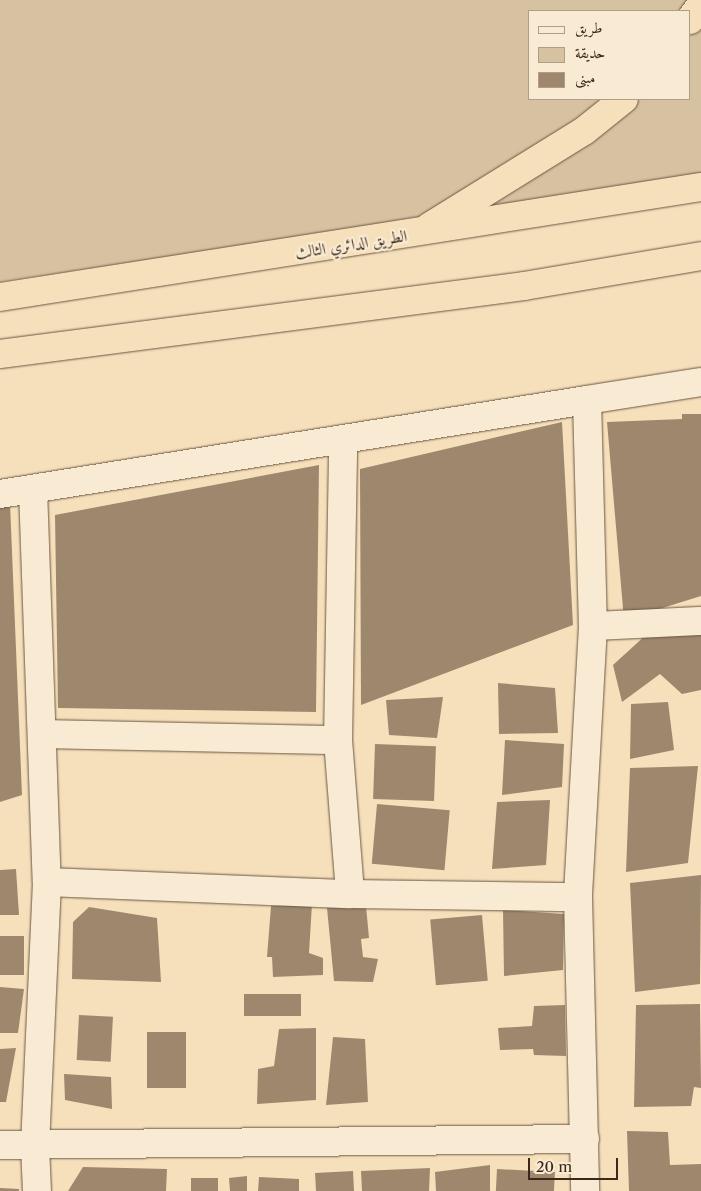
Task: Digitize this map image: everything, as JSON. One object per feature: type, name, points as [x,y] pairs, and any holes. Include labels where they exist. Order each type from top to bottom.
[{"type":"highway","points":[[691,19],[701,5]]},
{"type":"highway","points":[[418,233],[584,131],[623,100]]},
{"type":"highway","name":"الطريق الدائري الثالث","points":[[0,296],[701,188]]},
{"type":"highway","points":[[0,354],[524,286],[701,256]]},
{"type":"street","points":[[0,494],[343,441],[701,382]]},
{"type":"street","points":[[585,1191],[578,897],[593,626],[586,400]]},
{"type":"street","points":[[343,441],[338,740],[350,894]]},
{"type":"street","points":[[33,489],[47,882],[35,1146],[37,1191]]},
{"type":"street","points":[[593,626],[701,621]]},
{"type":"street","points":[[43,734],[338,740]]},
{"type":"street","points":[[47,882],[350,894],[578,897]]},
{"type":"street","points":[[0,1145],[585,1139]]},
{"type":"green space","points":[[0,0],[691,0],[684,10],[528,10],[528,100],[605,100],[592,111],[418,219],[0,282]]},
{"type":"green space","points":[[701,10],[701,180],[438,226],[631,100],[691,100],[691,26]]},
{"type":"building","points":[[682,414],[701,414],[701,596],[624,620],[607,422],[682,419]]},
{"type":"building","points":[[562,422],[573,625],[361,705],[360,469]]},
{"type":"building","points":[[319,465],[316,712],[58,708],[55,515]]},
{"type":"building","points":[[10,503],[22,795],[0,802],[0,505]]},
{"type":"building","points":[[701,627],[701,690],[682,694],[660,674],[622,702],[613,665],[648,633]]},
{"type":"building","points":[[498,683],[555,688],[558,733],[499,734]]},
{"type":"building","points":[[443,697],[437,738],[389,735],[386,700]]},
{"type":"building","points":[[668,702],[674,750],[630,759],[631,704]]},
{"type":"building","points":[[505,740],[564,744],[562,787],[502,795]]},
{"type":"building","points":[[375,744],[436,746],[434,801],[373,799]]},
{"type":"building","points":[[698,766],[688,863],[626,872],[630,768]]},
{"type":"building","points":[[550,800],[546,865],[492,869],[497,802]]},
{"type":"building","points":[[377,804],[450,810],[444,870],[372,864]]},
{"type":"building","points":[[16,869],[19,915],[0,915],[0,870]]},
{"type":"building","points":[[701,875],[700,984],[635,992],[630,883]]},
{"type":"building","points":[[312,904],[309,953],[323,958],[323,975],[273,977],[272,957],[267,957],[271,906]]},
{"type":"building","points":[[366,906],[369,938],[361,939],[363,957],[378,959],[373,982],[334,981],[327,908]]},
{"type":"building","points":[[89,907],[157,918],[161,982],[72,979],[73,922]]},
{"type":"building","points":[[503,910],[564,914],[563,970],[504,976]]},
{"type":"building","points":[[482,915],[488,981],[436,985],[430,920]]},
{"type":"building","points":[[0,936],[24,936],[24,975],[0,975]]},
{"type":"building","points":[[0,987],[24,989],[18,1033],[0,1033]]},
{"type":"building","points":[[244,994],[301,994],[301,1016],[244,1016]]},
{"type":"building","points":[[700,1004],[701,1088],[694,1087],[691,1106],[634,1107],[636,1005]]},
{"type":"building","points":[[565,1005],[566,1056],[534,1055],[533,1049],[500,1050],[498,1028],[532,1026],[534,1006]]},
{"type":"building","points":[[79,1015],[113,1017],[111,1062],[77,1060]]},
{"type":"building","points":[[316,1028],[316,1100],[257,1104],[258,1069],[274,1066],[279,1029]]},
{"type":"building","points":[[147,1032],[186,1032],[186,1088],[147,1088]]},
{"type":"building","points":[[333,1037],[365,1039],[368,1102],[326,1105]]},
{"type":"building","points":[[16,1048],[6,1102],[0,1102],[0,1049]]},
{"type":"building","points":[[64,1074],[111,1077],[112,1109],[65,1100]]},
{"type":"building","points":[[627,1131],[668,1132],[670,1165],[701,1164],[701,1191],[629,1191]]},
{"type":"building","points":[[490,1165],[490,1191],[436,1191],[435,1172]]},
{"type":"building","points":[[83,1167],[167,1169],[166,1191],[68,1191]]},
{"type":"building","points":[[430,1168],[429,1191],[362,1191],[361,1171]]},
{"type":"building","points":[[497,1169],[555,1172],[554,1191],[496,1191]]},
{"type":"building","points":[[353,1171],[354,1191],[316,1191],[315,1173]]},
{"type":"building","points":[[247,1176],[247,1191],[230,1191],[229,1178]]},
{"type":"building","points":[[259,1177],[299,1179],[299,1191],[258,1191]]},
{"type":"building","points":[[191,1178],[218,1178],[218,1191],[191,1191]]},
{"type":"building","points":[[0,1188],[19,1189],[19,1191],[0,1191]]}]
